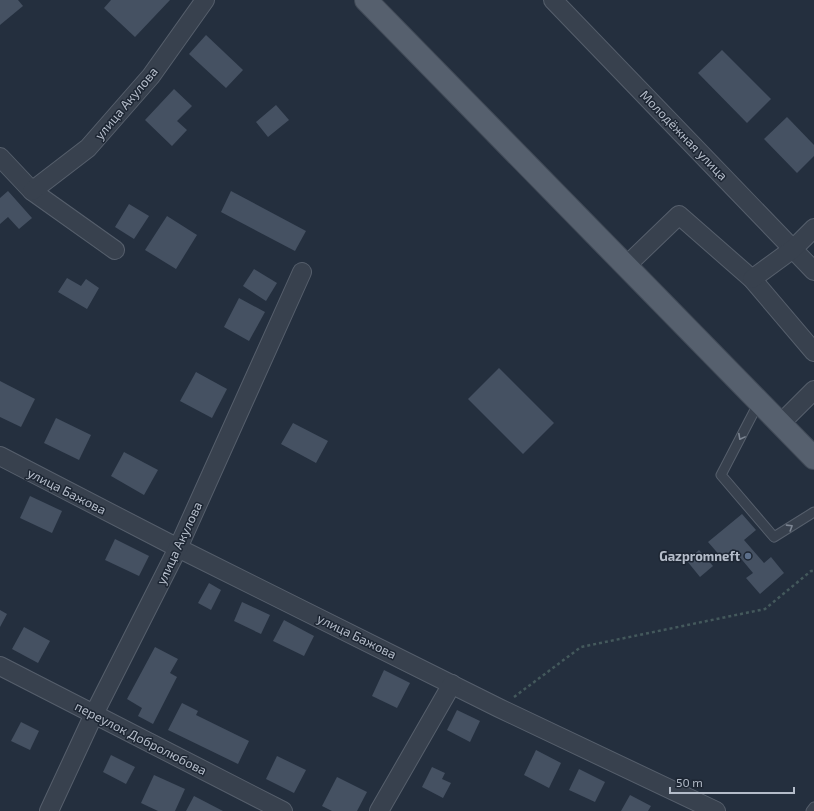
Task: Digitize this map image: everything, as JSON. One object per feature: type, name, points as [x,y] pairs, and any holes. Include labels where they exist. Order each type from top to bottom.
[{"type":"main road","points":[[366,0],[814,458]]},
{"type":"street","name":"улица Акулова","points":[[32,191],[88,148],[151,76],[205,0]]},
{"type":"street","name":"Молодёжная улица","points":[[553,0],[814,271]]},
{"type":"street","points":[[0,157],[32,191],[115,250]]},
{"type":"street","points":[[626,266],[679,215],[752,279],[814,352]]},
{"type":"street","points":[[752,279],[793,249],[814,228]]},
{"type":"street","name":"улица Акулова","points":[[49,811],[94,714],[178,548],[302,272]]},
{"type":"street","points":[[780,424],[814,390]]},
{"type":"street","name":"улица Бажова","points":[[0,456],[178,548],[499,708],[716,811]]},
{"type":"street","name":"переулок Добролюбова","points":[[0,666],[283,811]]},
{"type":"street","points":[[380,811],[452,684]]},
{"type":"lane","points":[[759,402],[721,475],[774,537],[814,512]]},
{"type":"lane","points":[[811,811],[814,807]]},
{"type":"path","points":[[499,708],[581,647],[765,609],[811,571],[814,571]]},
{"type":"building","points":[[0,0],[18,0],[23,6],[0,25]]},
{"type":"building","points":[[111,0],[170,0],[135,37],[104,8]]},
{"type":"building","points":[[206,35],[243,70],[226,88],[189,54]]},
{"type":"building","points":[[722,50],[771,99],[747,123],[698,73]]},
{"type":"building","points":[[174,89],[192,106],[177,121],[187,130],[172,146],[145,120]]},
{"type":"building","points":[[276,105],[289,120],[268,137],[256,122]]},
{"type":"building","points":[[787,117],[814,145],[814,156],[797,173],[764,139]]},
{"type":"building","points":[[8,191],[32,218],[19,229],[8,217],[0,224],[0,198]]},
{"type":"building","points":[[231,191],[306,231],[295,251],[221,212]]},
{"type":"building","points":[[129,204],[149,216],[134,239],[115,227]]},
{"type":"building","points":[[167,216],[197,235],[176,269],[145,250]]},
{"type":"building","points":[[254,269],[277,283],[266,301],[243,286]]},
{"type":"building","points":[[67,278],[81,286],[86,279],[99,288],[87,309],[58,292]]},
{"type":"building","points":[[239,298],[265,312],[249,341],[224,327]]},
{"type":"building","points":[[499,368],[554,423],[523,454],[468,399]]},
{"type":"building","points":[[196,372],[227,389],[212,418],[180,401]]},
{"type":"building","points":[[0,381],[35,399],[21,427],[0,417]]},
{"type":"building","points":[[56,418],[91,435],[79,460],[44,443]]},
{"type":"building","points":[[293,423],[328,441],[316,463],[281,444]]},
{"type":"building","points":[[124,452],[158,470],[144,495],[111,476]]},
{"type":"building","points":[[30,496],[62,511],[52,533],[20,518]]},
{"type":"building","points":[[742,514],[756,530],[744,540],[764,563],[771,557],[784,573],[760,594],[746,578],[753,573],[733,549],[722,558],[708,542]]},
{"type":"building","points":[[115,539],[149,556],[139,576],[105,560]]},
{"type":"building","points":[[699,550],[713,566],[700,577],[687,561]]},
{"type":"building","points":[[209,583],[221,590],[211,610],[198,603]]},
{"type":"building","points":[[242,602],[270,615],[261,634],[234,621]]},
{"type":"building","points":[[0,610],[7,614],[0,627]]},
{"type":"building","points":[[284,620],[314,636],[304,656],[273,641]]},
{"type":"building","points":[[24,627],[50,641],[38,663],[12,649]]},
{"type":"building","points":[[155,647],[178,659],[170,673],[177,677],[153,724],[138,716],[142,708],[127,699]]},
{"type":"building","points":[[384,670],[410,683],[397,708],[372,696]]},
{"type":"building","points":[[182,703],[198,711],[196,715],[249,741],[238,764],[168,730]]},
{"type":"building","points":[[457,710],[480,721],[470,742],[447,730]]},
{"type":"building","points":[[21,722],[39,731],[30,750],[11,741]]},
{"type":"building","points":[[536,750],[561,763],[549,788],[524,775]]},
{"type":"building","points":[[111,755],[135,767],[126,784],[103,772]]},
{"type":"building","points":[[277,756],[306,770],[294,793],[266,779]]},
{"type":"building","points":[[432,767],[445,773],[442,779],[451,783],[443,798],[422,787]]},
{"type":"building","points":[[579,769],[605,782],[595,802],[569,790]]},
{"type":"building","points":[[154,775],[185,789],[175,811],[158,811],[141,803]]},
{"type":"building","points":[[337,777],[367,792],[357,811],[332,811],[322,806]]},
{"type":"building","points":[[630,795],[651,806],[648,811],[621,811]]},
{"type":"building","points":[[194,796],[223,811],[186,811]]},
{"type":"place","name":"Gazpromneft","points":[[748,556]]}]
